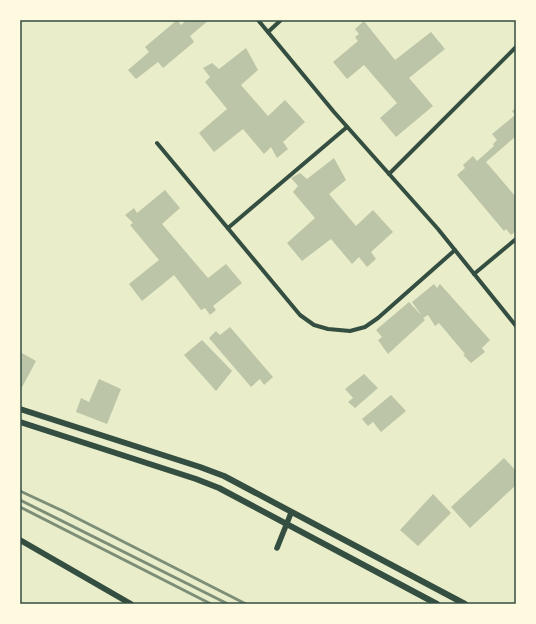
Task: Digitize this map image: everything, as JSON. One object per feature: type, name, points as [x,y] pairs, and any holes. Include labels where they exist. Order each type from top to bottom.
[{"type":"main road","points":[[20,409],[224,476],[253,490],[291,513],[465,604]]},
{"type":"main road","points":[[20,422],[196,479],[219,488],[437,604]]},
{"type":"street","points":[[258,20],[347,127],[455,250],[516,326]]},
{"type":"street","points":[[268,32],[281,20]]},
{"type":"street","points":[[389,174],[516,47]]},
{"type":"street","points":[[228,228],[347,127]]},
{"type":"street","points":[[157,143],[300,315],[314,325],[328,329],[350,331],[365,327],[378,318],[455,250]]},
{"type":"street","points":[[474,274],[516,240]]},
{"type":"street","points":[[277,548],[291,513]]},
{"type":"street","points":[[20,540],[131,604]]},
{"type":"building","points":[[177,20],[181,25],[187,20],[209,20],[190,36],[194,42],[163,68],[158,62],[136,79],[128,70],[149,52],[145,47]]},
{"type":"building","points":[[364,21],[395,60],[431,32],[445,49],[409,78],[433,106],[396,137],[380,118],[397,103],[364,65],[347,79],[333,62],[358,41],[355,37],[359,34],[355,29]]},
{"type":"building","points":[[246,48],[258,70],[241,85],[268,116],[285,100],[305,122],[283,142],[288,149],[277,158],[271,147],[264,154],[243,129],[214,152],[199,133],[227,109],[205,82],[210,77],[203,68],[212,63],[219,69]]},
{"type":"building","points":[[516,108],[516,136],[486,162],[516,197],[516,231],[511,235],[506,229],[504,231],[457,175],[465,168],[463,165],[473,156],[477,161],[494,146],[493,144],[497,140],[492,134],[515,115],[512,111]]},
{"type":"building","points":[[334,158],[346,180],[329,194],[356,226],[373,210],[393,232],[371,252],[376,259],[367,267],[359,257],[352,264],[331,239],[302,261],[287,243],[315,218],[293,192],[298,186],[291,178],[300,173],[307,179]]},
{"type":"building","points":[[165,190],[180,208],[162,224],[208,278],[226,264],[242,283],[213,306],[216,310],[210,315],[205,308],[201,310],[174,275],[142,301],[129,284],[159,260],[130,225],[133,223],[125,215],[134,208],[137,213]]},
{"type":"building","points":[[434,284],[437,288],[440,284],[490,340],[482,348],[485,352],[471,363],[463,355],[465,354],[439,323],[435,326],[428,315],[423,318],[425,320],[388,354],[378,340],[382,337],[376,330],[409,302],[422,316],[412,302]]},
{"type":"building","points":[[230,327],[273,377],[264,385],[260,379],[251,387],[209,338],[216,331],[220,335]]},
{"type":"building","points":[[202,340],[232,371],[216,391],[184,355]]},
{"type":"building","points":[[20,352],[36,361],[20,391]]},
{"type":"building","points":[[364,374],[378,388],[355,408],[348,402],[353,398],[345,389]]},
{"type":"building","points":[[99,379],[121,389],[107,424],[76,412],[81,398],[89,402]]},
{"type":"building","points":[[391,395],[406,411],[381,432],[373,422],[368,426],[362,419]]},
{"type":"building","points":[[504,458],[516,471],[516,485],[470,528],[451,507]]},
{"type":"building","points":[[433,494],[451,513],[418,546],[400,530]]},
{"type":"railway","points":[[20,491],[63,511],[246,604]]},
{"type":"railway","points":[[20,500],[228,604]]},
{"type":"railway","points":[[20,507],[211,604]]}]
